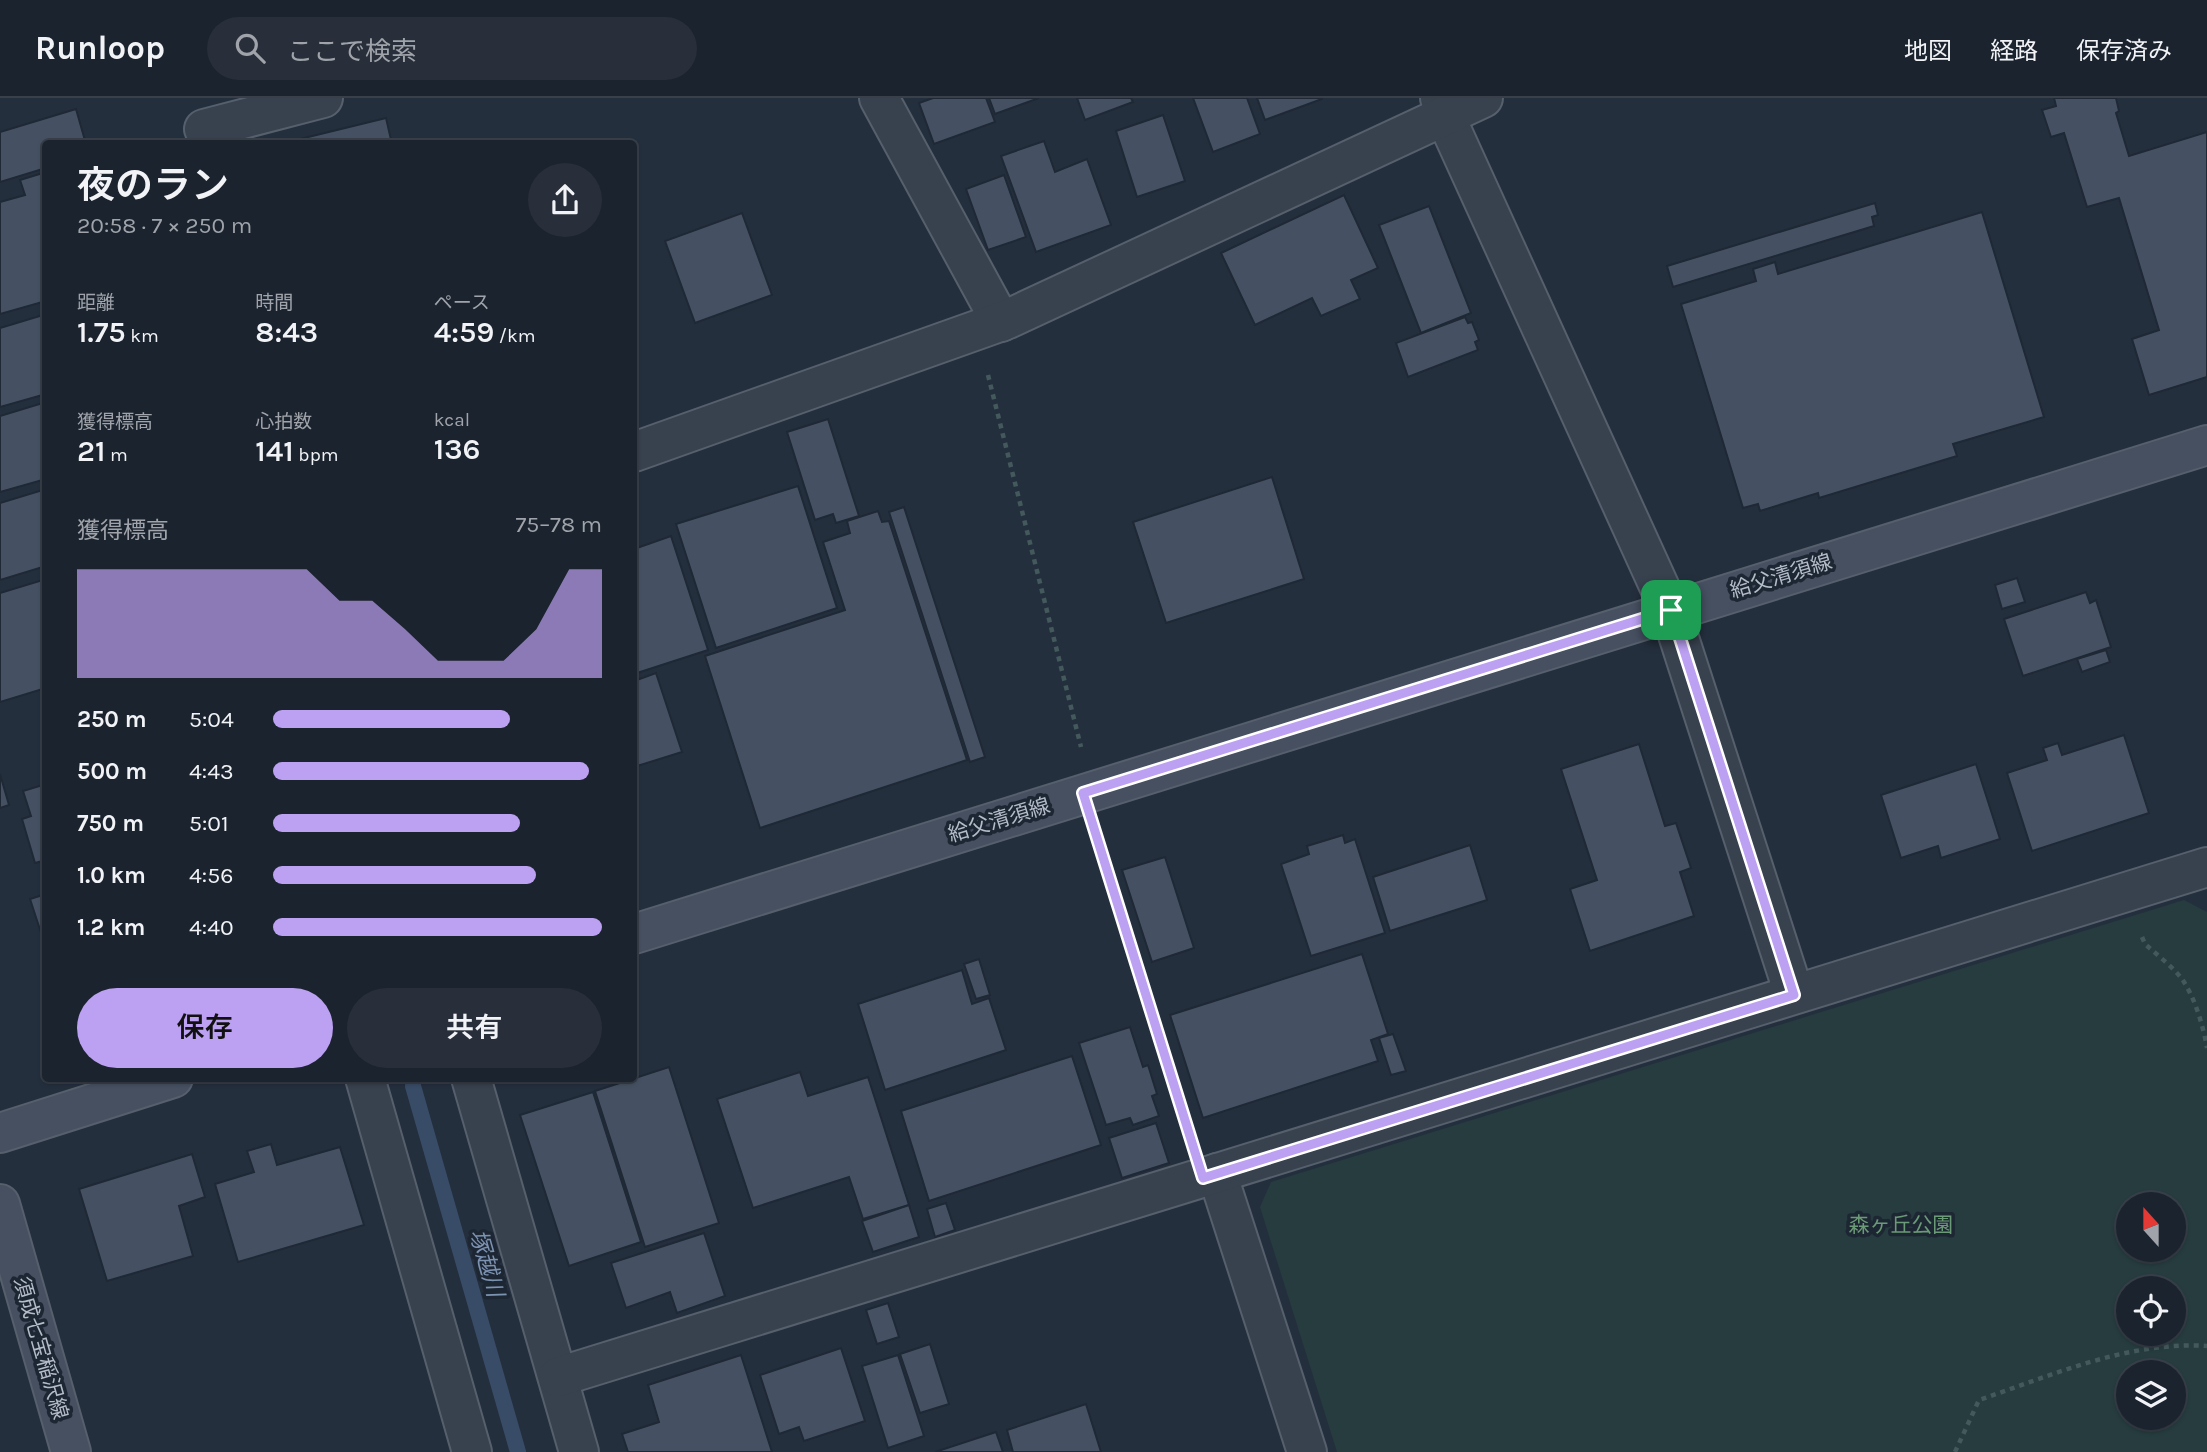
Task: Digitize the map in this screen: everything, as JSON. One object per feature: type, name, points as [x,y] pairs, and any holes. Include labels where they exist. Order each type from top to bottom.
[{"type":"main road","name":"給父清須線","points":[[637,933],[2207,445]]},
{"type":"main road","points":[[0,1133],[160,1082]]},
{"type":"main road","name":"須成七宝稲沢線","points":[[0,1204],[71,1452]]},
{"type":"street","points":[[202,124],[323,98]]},
{"type":"street","points":[[879,98],[989,326]]},
{"type":"street","points":[[637,451],[989,326],[1443,107],[1483,98]]},
{"type":"street","points":[[1443,107],[1671,610],[1794,995]]},
{"type":"street","points":[[558,1377],[2207,867]]},
{"type":"street","points":[[366,1082],[472,1452]]},
{"type":"street","points":[[472,1082],[579,1452]]},
{"type":"street","points":[[1210,1176],[1307,1452]]},
{"type":"path","points":[[989,326],[1088,792],[1210,1176]]},
{"type":"path","points":[[2126,892],[2145,944],[2181,978],[2205,1033],[2207,1048]]},
{"type":"path","points":[[1955,1452],[1979,1400],[2119,1353],[2183,1345],[2207,1346]]},
{"type":"green space","name":"森ヶ丘公園","points":[[2184,900],[2207,912],[2207,1452],[1337,1452],[1260,1207],[1271,1182]]},
{"type":"building","points":[[933,98],[986,98],[995,122],[934,144],[919,103]]},
{"type":"building","points":[[989,98],[1039,98],[995,114]]},
{"type":"building","points":[[1077,98],[1131,98],[1133,102],[1085,120]]},
{"type":"building","points":[[1193,98],[1247,98],[1260,134],[1213,152]]},
{"type":"building","points":[[1257,98],[1322,98],[1322,99],[1265,120]]},
{"type":"building","points":[[2054,98],[2116,98],[2119,111],[2116,113],[2129,156],[2207,132],[2207,377],[2149,395],[2132,339],[2159,330],[2119,198],[2087,207],[2064,133],[2051,137],[2042,110],[2056,106]]},
{"type":"building","points":[[76,109],[85,140],[42,140],[42,169],[0,182],[0,132]]},
{"type":"building","points":[[1163,115],[1185,181],[1137,197],[1116,131]]},
{"type":"building","points":[[386,118],[391,140],[296,140]]},
{"type":"building","points":[[1044,141],[1055,172],[1087,159],[1111,225],[1036,252],[1001,156]]},
{"type":"building","points":[[42,173],[42,302],[0,314],[0,202],[25,195],[20,180]]},
{"type":"building","points":[[1004,175],[1026,237],[988,250],[966,189]]},
{"type":"building","points":[[1344,195],[1378,268],[1351,280],[1360,299],[1321,316],[1312,298],[1255,325],[1221,253]]},
{"type":"building","points":[[1875,203],[1878,215],[1872,217],[1874,226],[1673,287],[1667,266]]},
{"type":"building","points":[[1429,206],[1471,313],[1421,333],[1379,225]]},
{"type":"building","points":[[1982,212],[2044,417],[1953,444],[1957,456],[1819,498],[1818,493],[1760,511],[1758,504],[1743,508],[1681,304],[1756,281],[1753,269],[1775,262],[1778,274]]},
{"type":"building","points":[[742,213],[772,295],[695,323],[665,241]]},
{"type":"building","points":[[42,315],[42,395],[0,407],[0,328]]},
{"type":"building","points":[[1465,317],[1468,323],[1472,322],[1479,340],[1475,342],[1478,350],[1408,377],[1396,343]]},
{"type":"building","points":[[42,403],[42,480],[0,492],[0,416]]},
{"type":"building","points":[[828,419],[859,516],[836,523],[833,514],[815,520],[787,432]]},
{"type":"building","points":[[1272,477],[1304,579],[1166,623],[1133,522]]},
{"type":"building","points":[[798,486],[837,608],[716,648],[676,524]]},
{"type":"building","points":[[42,490],[42,567],[0,580],[0,503]]},
{"type":"building","points":[[904,507],[985,757],[970,762],[889,512]]},
{"type":"building","points":[[878,511],[882,522],[889,521],[967,760],[760,828],[705,656],[845,610],[823,542],[850,533],[847,521]]},
{"type":"building","points":[[671,536],[708,650],[637,673],[637,548]]},
{"type":"building","points":[[2017,578],[2025,602],[2002,609],[1995,585]]},
{"type":"building","points":[[42,580],[42,689],[0,702],[0,593]]},
{"type":"building","points":[[2086,592],[2090,603],[2096,600],[2111,647],[2023,676],[2004,619]]},
{"type":"building","points":[[2106,650],[2110,662],[2082,672],[2077,659]]},
{"type":"building","points":[[656,673],[682,752],[637,766],[637,680]]},
{"type":"building","points":[[2124,735],[2149,813],[2032,851],[2007,773],[2047,760],[2043,748],[2058,743],[2062,755]]},
{"type":"building","points":[[1639,744],[1665,826],[1676,823],[1691,868],[1680,872],[1694,916],[1590,951],[1570,889],[1597,880],[1561,769]]},
{"type":"building","points":[[1976,764],[2000,839],[1941,858],[1938,846],[1901,858],[1881,795]]},
{"type":"building","points":[[0,774],[9,805],[0,808]]},
{"type":"building","points":[[42,785],[42,861],[35,863],[22,819],[31,816],[23,791]]},
{"type":"building","points":[[1343,835],[1345,843],[1355,839],[1385,933],[1311,956],[1281,864],[1309,854],[1307,846]]},
{"type":"building","points":[[1470,845],[1487,900],[1390,931],[1373,877]]},
{"type":"building","points":[[1165,857],[1194,948],[1152,962],[1122,870]]},
{"type":"building","points":[[42,895],[42,936],[30,899]]},
{"type":"building","points":[[1362,954],[1388,1034],[1371,1040],[1378,1061],[1203,1118],[1170,1015]]},
{"type":"building","points":[[979,959],[990,995],[976,999],[964,964]]},
{"type":"building","points":[[962,970],[972,1004],[989,998],[1006,1050],[885,1090],[858,1004]]},
{"type":"building","points":[[1130,1027],[1143,1067],[1148,1065],[1157,1094],[1152,1096],[1159,1116],[1133,1125],[1130,1118],[1106,1125],[1079,1043]]},
{"type":"building","points":[[1393,1034],[1406,1071],[1391,1075],[1379,1038]]},
{"type":"building","points":[[1072,1056],[1101,1145],[929,1201],[901,1111]]},
{"type":"building","points":[[669,1067],[719,1223],[645,1247],[595,1091],[623,1082],[637,1082],[637,1077]]},
{"type":"building","points":[[800,1072],[808,1096],[868,1077],[909,1205],[863,1219],[849,1177],[753,1208],[717,1099]]},
{"type":"building","points":[[593,1092],[641,1242],[569,1266],[520,1115]]},
{"type":"building","points":[[1156,1123],[1169,1163],[1122,1178],[1109,1138]]},
{"type":"building","points":[[271,1144],[277,1165],[340,1147],[364,1225],[238,1262],[215,1184],[254,1172],[247,1151]]},
{"type":"building","points":[[192,1154],[205,1197],[179,1206],[193,1256],[107,1281],[79,1189]]},
{"type":"building","points":[[946,1203],[955,1230],[935,1237],[927,1209]]},
{"type":"building","points":[[909,1205],[919,1237],[873,1252],[862,1221]]},
{"type":"building","points":[[704,1233],[725,1296],[677,1313],[670,1292],[626,1308],[611,1263]]},
{"type":"building","points":[[888,1303],[899,1337],[877,1344],[866,1310]]},
{"type":"building","points":[[930,1344],[949,1404],[920,1413],[900,1354]]},
{"type":"building","points":[[841,1348],[865,1421],[804,1441],[799,1427],[779,1434],[760,1375]]},
{"type":"building","points":[[741,1355],[772,1452],[628,1452],[622,1434],[659,1422],[648,1385]]},
{"type":"building","points":[[898,1355],[924,1436],[888,1448],[862,1366]]},
{"type":"building","points":[[1086,1404],[1101,1452],[1013,1452],[1007,1430]]},
{"type":"building","points":[[996,1432],[1003,1452],[935,1452]]},
{"type":"waterway","name":"塚越川","points":[[413,1086],[518,1452]]},
{"type":"route","points":[[1671,610],[1794,995],[1203,1178],[1083,793],[1671,610]]}]
